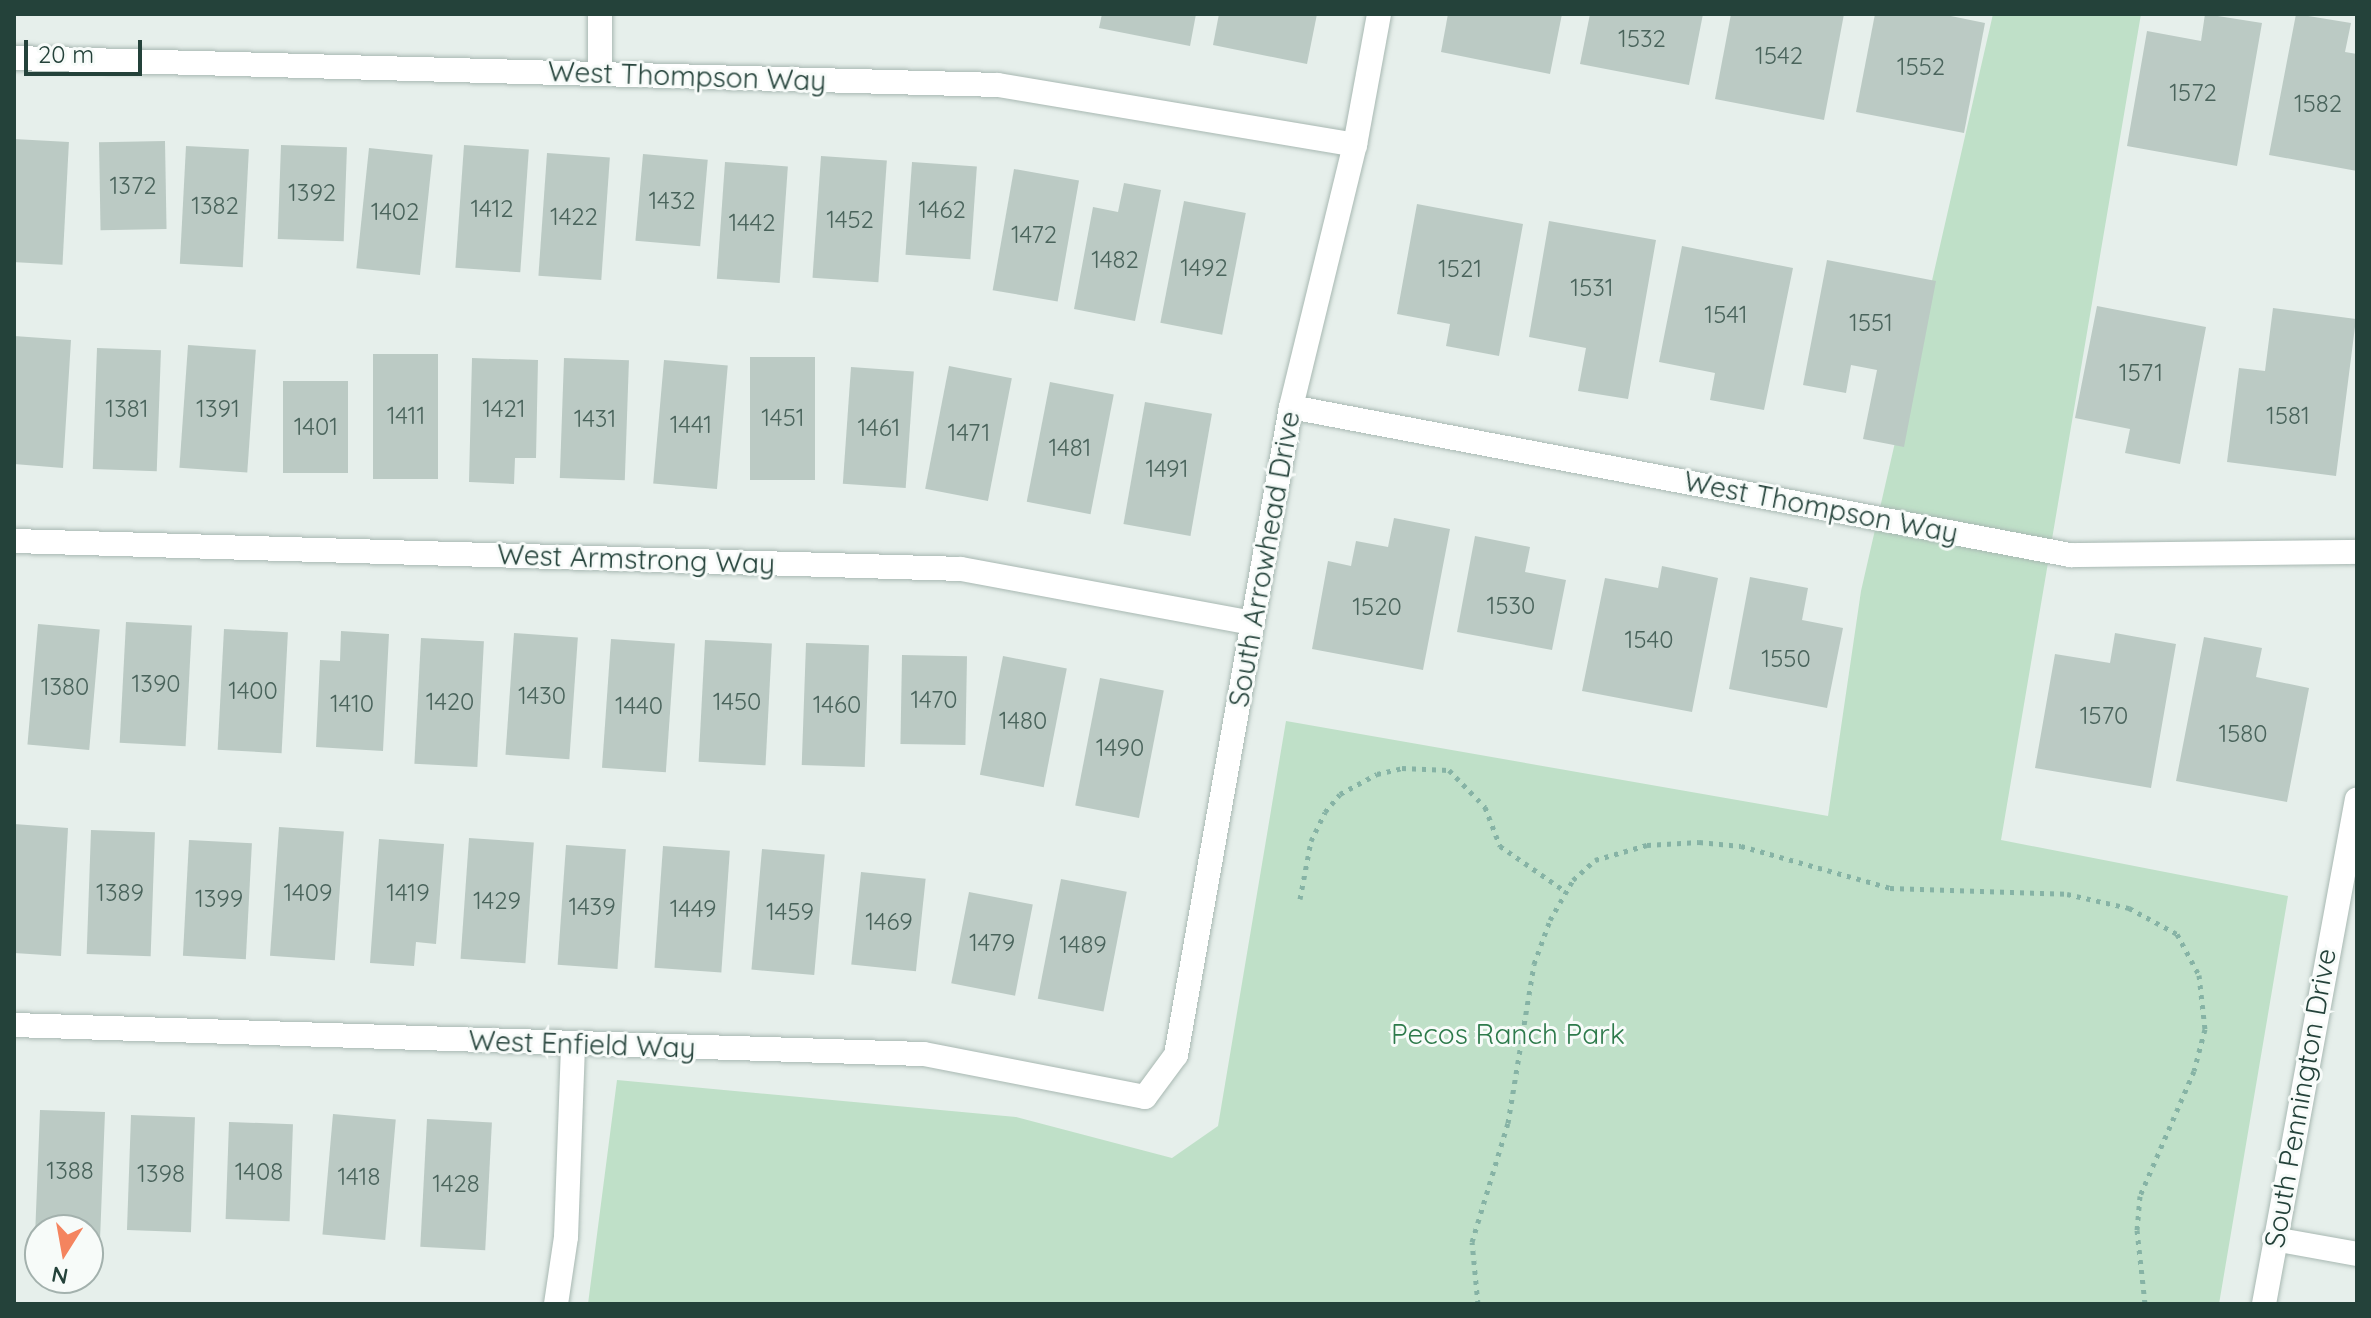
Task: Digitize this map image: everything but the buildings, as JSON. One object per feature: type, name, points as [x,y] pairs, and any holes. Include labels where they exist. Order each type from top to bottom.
[{"type":"street","points":[[600,14],[600,73]]},
{"type":"street","name":"South Arrowhead Drive","points":[[1145,1097],[1176,1055],[1291,407],[1355,145],[1379,14]]},
{"type":"street","name":"West Thompson Way","points":[[14,58],[998,85],[1355,145]]},
{"type":"street","name":"West Thompson Way","points":[[1291,407],[2070,555],[2357,552]]},
{"type":"street","name":"West Armstrong Way","points":[[14,541],[961,569],[1252,623]]},
{"type":"street","name":"South Pennington Drive","points":[[2264,1304],[2357,799]]},
{"type":"street","name":"West Enfield Way","points":[[14,1025],[924,1054],[1145,1097]]},
{"type":"street","points":[[556,1304],[566,1237],[573,1043]]},
{"type":"street","points":[[2274,1239],[2357,1254]]},
{"type":"path","points":[[1300,899],[1311,841],[1325,812],[1340,794],[1377,774],[1402,768],[1449,770],[1485,807],[1500,846],[1565,891]]},
{"type":"path","points":[[1478,1304],[1471,1260],[1476,1222],[1508,1123],[1537,952],[1565,891],[1584,869],[1613,854],[1647,845],[1711,842],[1756,849],[1890,888],[2067,894],[2119,904],[2167,925],[2195,963],[2205,1002],[2205,1029],[2194,1071],[2140,1196],[2137,1230],[2145,1304]]},
{"type":"green space","name":"Pecos Ranch Park","points":[[1993,14],[2141,14],[2001,840],[2288,896],[2219,1304],[588,1304],[617,1080],[1016,1117],[1172,1158],[1218,1126],[1286,721],[1828,816],[1861,591]]}]
